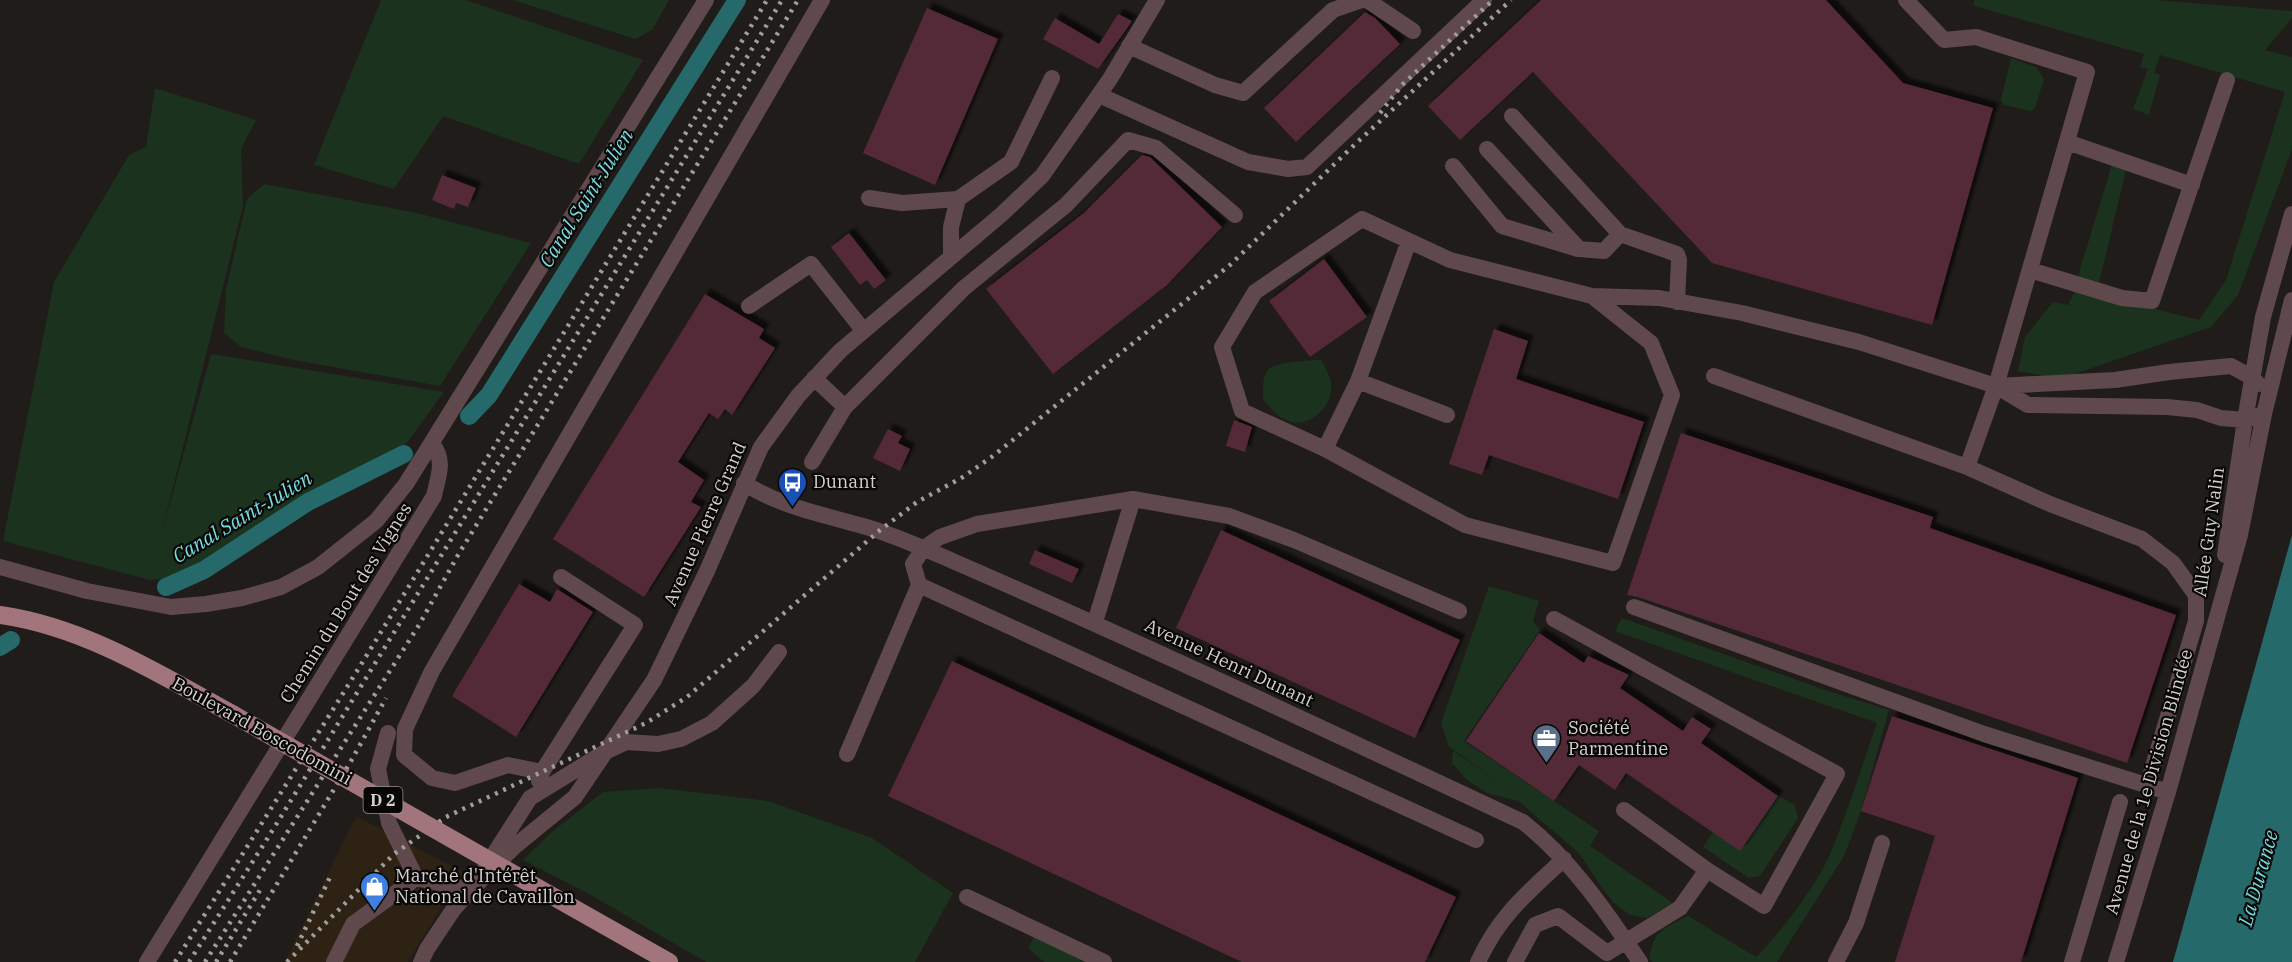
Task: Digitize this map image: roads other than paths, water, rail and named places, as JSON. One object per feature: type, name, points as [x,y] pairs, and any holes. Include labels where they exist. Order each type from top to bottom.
[{"type":"main road","name":"Boulevard Boscodomini","points":[[0,615],[44,625],[90,641],[148,667],[669,962]]},
{"type":"street","points":[[0,567],[87,591],[171,607],[206,604],[281,587],[318,567],[376,521],[406,484],[432,444],[706,0]]},
{"type":"street","points":[[542,772],[508,765],[455,783],[432,778],[404,755],[405,729],[432,671],[822,0]]},
{"type":"street","points":[[1129,45],[1215,85],[1243,93],[1333,10],[1362,0]]},
{"type":"street","points":[[1367,0],[1413,31]]},
{"type":"street","points":[[1099,94],[1248,162],[1287,169],[1307,167],[1484,0]]},
{"type":"street","points":[[1906,0],[1944,40],[1976,37],[2087,72],[1996,386],[1967,467]]},
{"type":"street","name":"Avenue Pierre Grand","points":[[421,962],[453,910],[471,890],[514,847],[575,797],[654,680],[707,571],[761,447],[798,396],[840,351],[1002,214],[1042,176],[1110,79],[1150,3]]},
{"type":"street","points":[[868,198],[902,204],[958,199],[1011,162],[1053,78]]},
{"type":"street","points":[[2030,270],[2122,298],[2152,301],[2227,80]]},
{"type":"street","points":[[1512,116],[1620,234],[1677,254],[1679,260],[1677,302]]},
{"type":"street","points":[[812,462],[845,407],[964,288],[1066,205],[1128,140],[1156,148],[1234,215]]},
{"type":"street","points":[[2067,142],[2192,185]]},
{"type":"street","points":[[1487,149],[1579,249]]},
{"type":"street","points":[[1453,166],[1502,226],[1579,249],[1604,251],[1620,234]]},
{"type":"street","points":[[951,256],[951,227],[958,199]]},
{"type":"street","name":"Allée Guy Nalin","points":[[2218,613],[2240,453],[2260,333],[2285,233],[2292,214]]},
{"type":"street","points":[[1592,296],[1651,343],[1672,395],[1613,563],[1465,525],[1325,449],[1242,411],[1222,347],[1255,292],[1362,219],[1450,260],[1592,296],[1659,298],[1742,313],[1859,342],[1996,386],[2028,405],[2167,407],[2197,410],[2221,418],[2245,420],[2264,414]]},
{"type":"street","points":[[1325,449],[1358,381],[1409,241]]},
{"type":"street","points":[[749,306],[811,264],[864,330]]},
{"type":"street","name":"Allée Guy Nalin","points":[[2218,613],[2240,536],[2264,414],[2292,300]]},
{"type":"street","points":[[1996,386],[2115,380],[2231,366],[2248,351],[2260,333]]},
{"type":"street","points":[[2231,366],[2253,378],[2268,397]]},
{"type":"street","points":[[1714,376],[1967,467],[2050,504],[2142,539],[2174,563],[2196,595],[2196,621],[2147,787]]},
{"type":"street","points":[[814,378],[845,407]]},
{"type":"street","points":[[1358,381],[1447,415]]},
{"type":"street","points":[[2221,418],[2240,453]]},
{"type":"street","name":"Chemin du Bout des Vignes","points":[[147,962],[434,496],[441,463],[438,452],[432,444]]},
{"type":"street","name":"Avenue Henri Dunant","points":[[744,483],[773,500],[792,507],[870,528],[924,548],[1095,622],[1523,822],[1564,859],[1640,962]]},
{"type":"street","points":[[1095,622],[1133,499]]},
{"type":"street","points":[[847,754],[919,585],[914,564],[924,548],[940,537],[976,524],[1133,499],[1229,516],[1294,540],[1460,611]]},
{"type":"street","points":[[334,962],[353,924],[416,878],[471,890],[635,625],[561,577]]},
{"type":"street","points":[[919,585],[1476,840]]},
{"type":"street","points":[[1634,606],[1984,734],[2168,792]]},
{"type":"street","name":"Avenue de la 1e Division Blindée","points":[[2116,962],[2168,792],[2218,613]]},
{"type":"street","points":[[1554,619],[1837,774],[1764,906],[1707,870],[1624,810]]},
{"type":"street","points":[[530,798],[605,752],[626,742],[658,744],[681,739],[712,723],[753,686],[779,652]]},
{"type":"street","points":[[388,733],[378,770],[389,823],[416,878]]},
{"type":"street","points":[[2072,962],[2120,802]]},
{"type":"street","points":[[1836,962],[1856,923],[1882,843]]},
{"type":"street","points":[[1478,962],[1496,927],[1515,905],[1564,859]]},
{"type":"street","points":[[1515,962],[1535,926],[1558,916],[1607,953],[1680,908],[1707,870]]},
{"type":"street","points":[[967,897],[1104,962]]},
{"type":"water","name":"La Durance","points":[[2292,535],[2292,962],[2173,962]]},
{"type":"waterway","name":"Canal Saint-Julien","points":[[469,416],[489,395],[737,0]]},
{"type":"waterway","name":"Canal Saint-Julien","points":[[166,587],[204,570],[308,502],[404,454]]},
{"type":"waterway","name":"Canal Saint-Julien","points":[[0,647],[11,640]]},
{"type":"railway","points":[[175,962],[362,663],[767,0]]},
{"type":"railway","points":[[189,962],[274,828],[782,0]]},
{"type":"railway","points":[[205,962],[419,625],[458,555],[798,0]]},
{"type":"railway","points":[[1380,113],[1402,85],[1493,0]]},
{"type":"railway","points":[[287,962],[394,854],[446,817],[646,723],[687,697],[879,531],[917,502],[963,477],[993,456],[1230,265],[1351,148],[1511,0]]},
{"type":"railway","points":[[230,962],[351,761],[386,698]]},
{"type":"railway","points":[[297,946],[332,873]]},
{"type":"railway","points":[[216,962],[260,890]]},
{"type":"place","name":"Dunant","points":[[792,508]]},
{"type":"place","name":"Société Parmentine","points":[[1547,764]]},
{"type":"place","name":"Marché d'Intérêt National de Cavaillon","points":[[374,912]]}]
